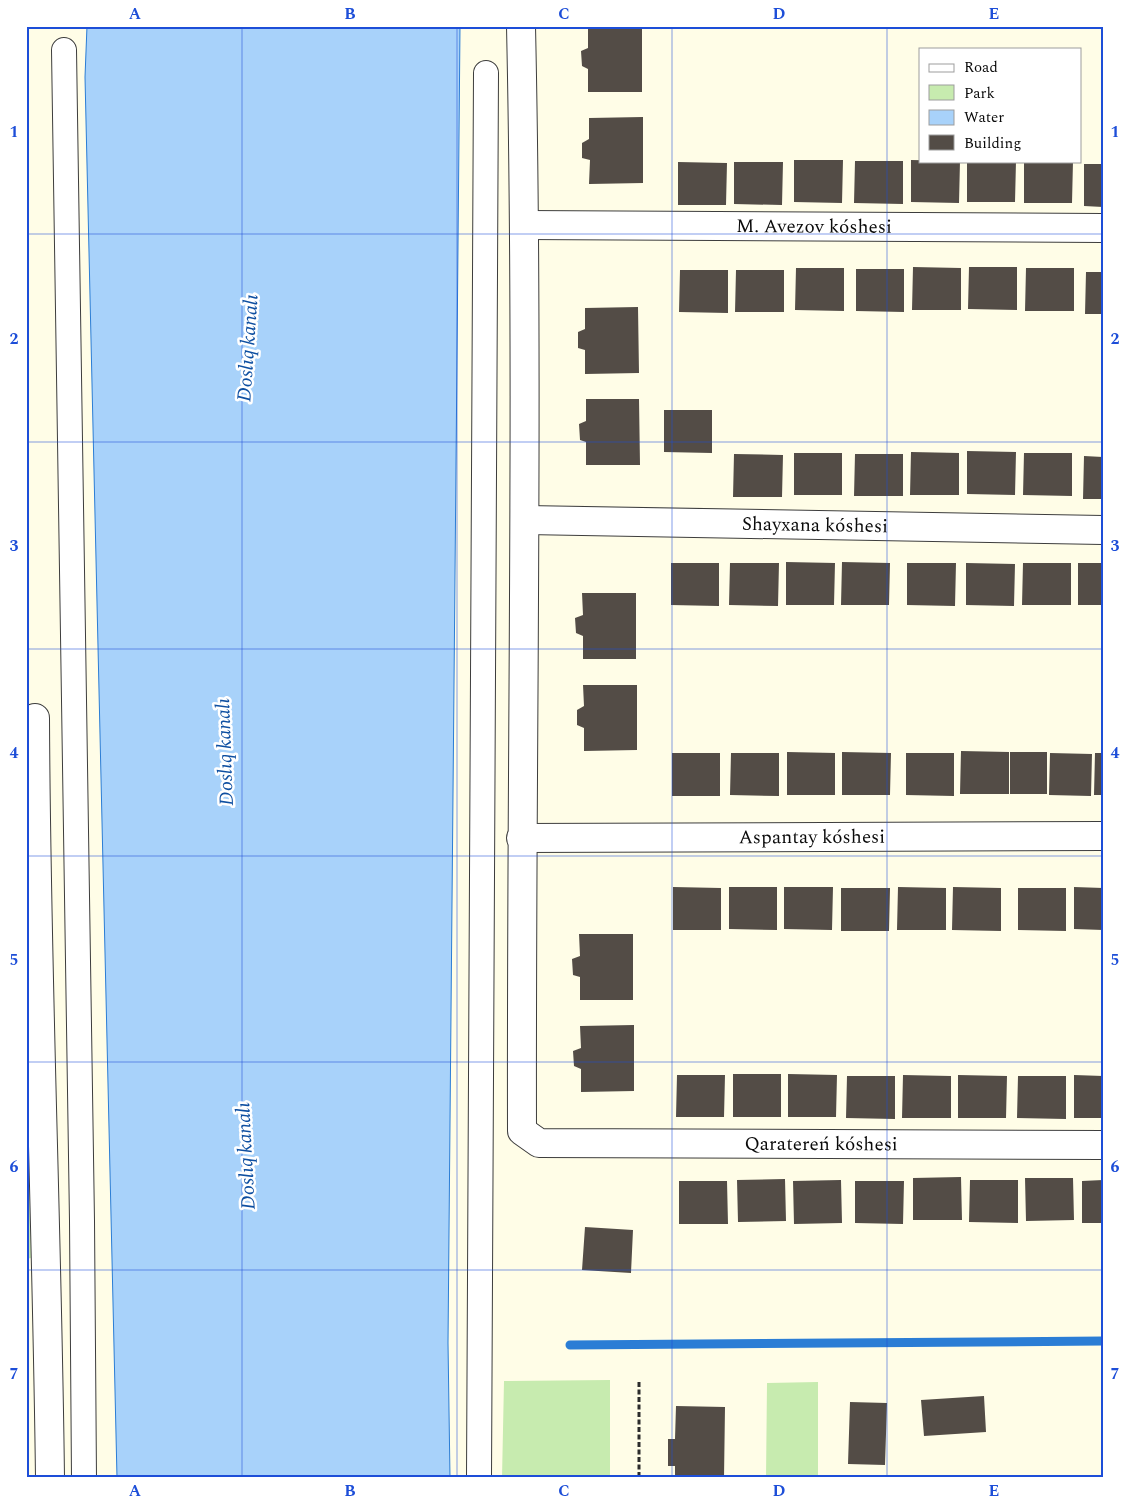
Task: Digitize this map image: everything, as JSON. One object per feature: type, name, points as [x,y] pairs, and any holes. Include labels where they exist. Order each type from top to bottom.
[{"type":"street","points":[[521,26],[525,225],[526,520],[521,838]]},
{"type":"street","points":[[64,50],[82,1201],[84,1478]]},
{"type":"street","points":[[479,1478],[486,73]]},
{"type":"street","name":"M. Avezov kóshesi","points":[[525,225],[1103,228]]},
{"type":"street","name":"Shayxana kóshesi","points":[[526,520],[1103,530]]},
{"type":"street","points":[[34,718],[31,821],[47,1290],[50,1478]]},
{"type":"street","name":"Aspantay kóshesi","points":[[521,838],[1103,836]]},
{"type":"street","name":"Qaratereń kóshesi","points":[[521,838],[522,1131],[539,1143],[1103,1145]]},
{"type":"path","points":[[639,1382],[640,1478]]},
{"type":"green space","points":[[26,1043],[31,1258],[26,1259]]},
{"type":"green space","points":[[610,1380],[610,1478],[502,1478],[504,1381]]},
{"type":"green space","points":[[818,1382],[818,1478],[766,1478],[767,1383]]},
{"type":"water","name":"Doslıq kanalı","points":[[87,26],[460,26],[448,1343],[450,1478],[117,1478],[85,77]]},
{"type":"building","points":[[588,26],[642,26],[642,92],[588,92],[588,69],[582,66],[581,51],[588,48]]},
{"type":"building","points":[[643,117],[643,183],[589,184],[590,160],[582,158],[582,143],[589,139],[589,118]]},
{"type":"building","points":[[794,160],[843,160],[842,203],[794,202]]},
{"type":"building","points":[[911,160],[919,160],[919,162],[960,162],[959,203],[911,202]]},
{"type":"building","points":[[855,161],[903,161],[903,204],[854,203]]},
{"type":"building","points":[[678,162],[727,163],[726,205],[678,205]]},
{"type":"building","points":[[734,162],[783,162],[782,205],[734,204]]},
{"type":"building","points":[[967,162],[1016,162],[1015,202],[967,202]]},
{"type":"building","points":[[1024,162],[1073,162],[1072,203],[1024,203]]},
{"type":"building","points":[[1084,164],[1103,164],[1103,207],[1084,206]]},
{"type":"building","points":[[913,267],[961,268],[961,310],[912,310]]},
{"type":"building","points":[[969,267],[1017,267],[1017,310],[968,309]]},
{"type":"building","points":[[796,268],[844,268],[844,311],[795,310]]},
{"type":"building","points":[[1026,268],[1074,268],[1074,311],[1025,311]]},
{"type":"building","points":[[856,269],[904,269],[904,312],[856,311]]},
{"type":"building","points":[[680,270],[728,270],[728,313],[679,312]]},
{"type":"building","points":[[736,270],[784,270],[784,312],[735,312]]},
{"type":"building","points":[[1086,272],[1103,272],[1103,314],[1085,314]]},
{"type":"building","points":[[638,307],[639,373],[585,374],[585,350],[578,348],[578,332],[585,329],[585,308]]},
{"type":"building","points":[[586,399],[639,399],[640,465],[586,465],[586,442],[580,440],[579,424],[586,421]]},
{"type":"building","points":[[664,410],[712,410],[712,453],[664,452]]},
{"type":"building","points":[[967,451],[1016,452],[1015,495],[967,494]]},
{"type":"building","points":[[911,452],[959,453],[959,495],[910,495]]},
{"type":"building","points":[[794,453],[842,453],[842,495],[794,495]]},
{"type":"building","points":[[1024,453],[1072,453],[1072,496],[1023,495]]},
{"type":"building","points":[[734,454],[783,455],[782,497],[733,497]]},
{"type":"building","points":[[855,454],[903,454],[903,496],[854,496]]},
{"type":"building","points":[[1084,456],[1103,457],[1103,499],[1083,499]]},
{"type":"building","points":[[786,562],[835,563],[834,605],[786,605]]},
{"type":"building","points":[[842,562],[890,563],[889,605],[841,605]]},
{"type":"building","points":[[671,563],[719,563],[719,606],[671,605]]},
{"type":"building","points":[[730,563],[779,563],[778,606],[729,605]]},
{"type":"building","points":[[907,563],[956,563],[955,606],[907,605]]},
{"type":"building","points":[[966,563],[1015,564],[1014,606],[966,605]]},
{"type":"building","points":[[1023,563],[1071,563],[1071,605],[1022,605]]},
{"type":"building","points":[[1078,563],[1103,563],[1103,605],[1078,605]]},
{"type":"building","points":[[582,593],[636,593],[636,659],[583,659],[583,636],[576,633],[575,618],[583,615]]},
{"type":"building","points":[[583,685],[637,685],[637,750],[584,751],[584,728],[577,725],[577,710],[584,706]]},
{"type":"building","points":[[961,751],[1009,752],[1009,794],[960,794]]},
{"type":"building","points":[[787,752],[835,753],[835,795],[787,795]]},
{"type":"building","points":[[842,752],[891,753],[890,795],[842,795]]},
{"type":"building","points":[[1010,752],[1047,752],[1047,794],[1010,794]]},
{"type":"building","points":[[672,753],[720,753],[720,796],[672,796]]},
{"type":"building","points":[[731,753],[779,753],[779,796],[730,795]]},
{"type":"building","points":[[906,753],[954,753],[954,796],[906,795]]},
{"type":"building","points":[[1050,753],[1092,754],[1091,796],[1049,795]]},
{"type":"building","points":[[1095,753],[1103,753],[1103,795],[1094,795]]},
{"type":"building","points":[[673,887],[721,888],[721,930],[673,930]]},
{"type":"building","points":[[729,887],[777,887],[777,930],[729,929]]},
{"type":"building","points":[[784,887],[833,887],[832,930],[784,929]]},
{"type":"building","points":[[898,887],[946,888],[946,930],[897,930]]},
{"type":"building","points":[[953,887],[1001,888],[1001,931],[952,930]]},
{"type":"building","points":[[1074,887],[1103,888],[1103,930],[1074,929]]},
{"type":"building","points":[[841,888],[890,888],[889,931],[841,931]]},
{"type":"building","points":[[1018,888],[1066,888],[1066,931],[1018,930]]},
{"type":"building","points":[[579,934],[633,934],[633,1000],[580,1000],[580,977],[573,975],[572,959],[580,956]]},
{"type":"building","points":[[634,1025],[634,1091],[581,1092],[581,1069],[574,1066],[573,1051],[581,1048],[580,1026]]},
{"type":"building","points":[[733,1074],[781,1074],[781,1117],[733,1117]]},
{"type":"building","points":[[788,1074],[837,1075],[836,1117],[788,1117]]},
{"type":"building","points":[[677,1075],[725,1075],[724,1117],[676,1117]]},
{"type":"building","points":[[903,1075],[951,1076],[951,1118],[902,1118]]},
{"type":"building","points":[[958,1075],[1007,1076],[1006,1118],[958,1118]]},
{"type":"building","points":[[1074,1075],[1103,1076],[1103,1118],[1074,1118]]},
{"type":"building","points":[[847,1076],[895,1076],[895,1119],[846,1118]]},
{"type":"building","points":[[1018,1076],[1066,1076],[1066,1119],[1017,1118]]},
{"type":"building","points":[[961,1177],[962,1220],[913,1220],[913,1178]]},
{"type":"building","points":[[1025,1178],[1073,1178],[1074,1220],[1026,1221]]},
{"type":"building","points":[[785,1179],[786,1221],[738,1222],[737,1180]]},
{"type":"building","points":[[841,1180],[842,1223],[794,1224],[793,1181]]},
{"type":"building","points":[[970,1180],[1018,1180],[1018,1223],[969,1222]]},
{"type":"building","points":[[1103,1180],[1103,1223],[1082,1223],[1082,1181]]},
{"type":"building","points":[[679,1181],[727,1181],[728,1224],[679,1224]]},
{"type":"building","points":[[855,1181],[904,1181],[903,1224],[855,1223]]},
{"type":"building","points":[[585,1227],[633,1230],[631,1273],[582,1270]]},
{"type":"building","points":[[984,1396],[986,1432],[924,1436],[921,1400]]},
{"type":"building","points":[[850,1402],[887,1403],[885,1465],[848,1464]]},
{"type":"building","points":[[676,1406],[725,1407],[724,1478],[675,1478],[675,1466],[668,1466],[668,1439],[675,1439]]},
{"type":"waterway","points":[[570,1345],[1103,1341]]}]
